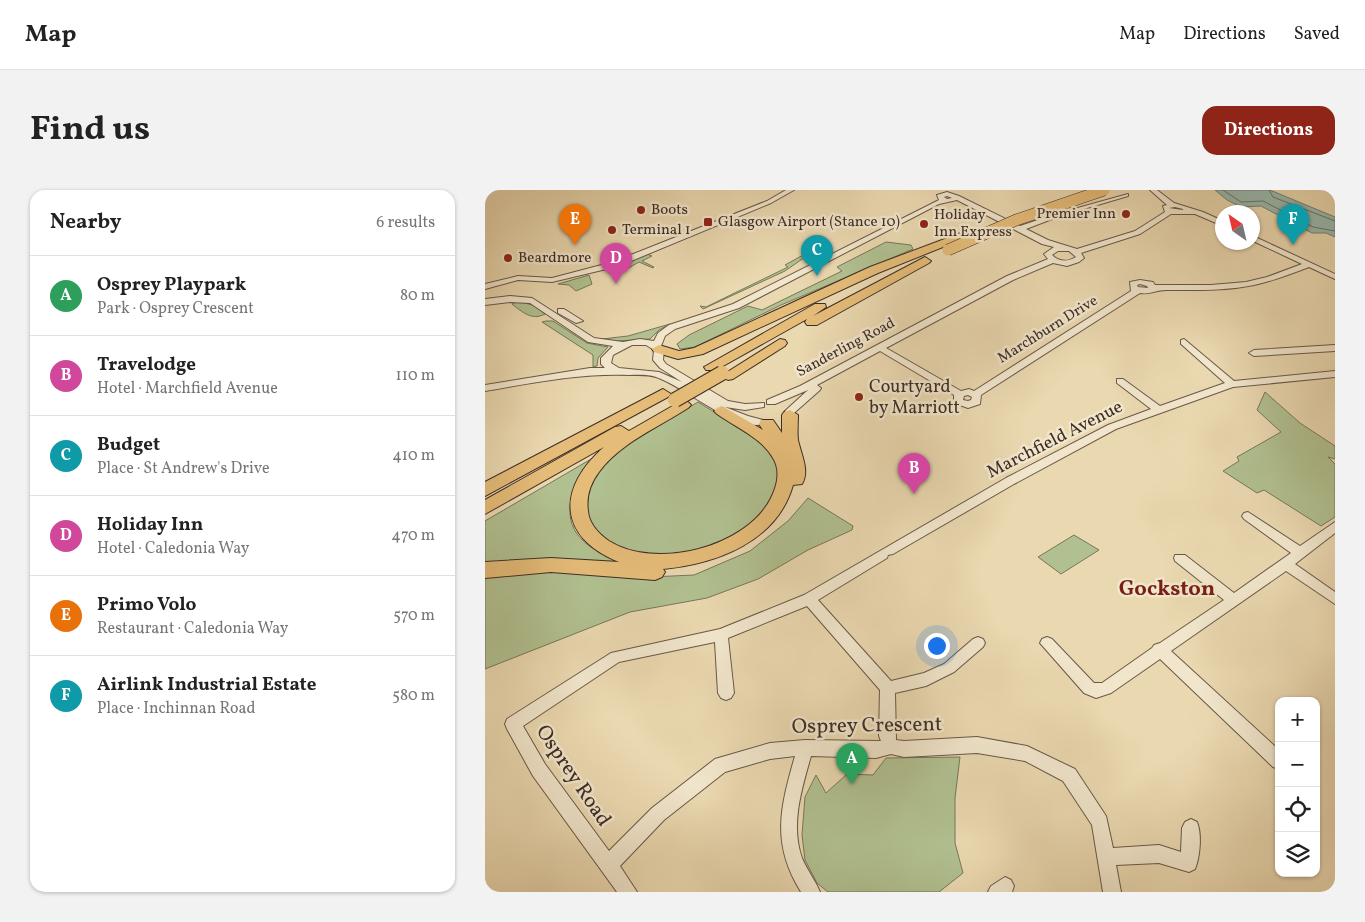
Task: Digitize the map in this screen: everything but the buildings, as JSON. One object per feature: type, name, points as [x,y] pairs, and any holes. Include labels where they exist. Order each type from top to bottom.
[{"type":"highway","points":[[485,508],[673,400],[856,287],[973,230],[1087,190]]},
{"type":"highway","points":[[658,348],[678,355],[698,351],[913,259],[1016,220],[1104,190]]},
{"type":"highway","points":[[485,491],[510,477],[673,400],[815,320],[913,259]]},
{"type":"highway","points":[[673,400],[609,452],[587,476],[579,498],[579,518],[584,528],[598,544],[623,555],[645,561],[679,560],[715,550],[745,535],[772,511],[784,485],[785,465],[778,440],[763,423]]},
{"type":"highway","points":[[723,412],[766,441],[785,465]]},
{"type":"highway","points":[[485,570],[551,565],[659,572],[699,566],[739,551],[770,529],[781,517],[794,493],[797,469],[789,439],[790,413]]},
{"type":"street","points":[[485,287],[511,278],[560,278],[771,194],[789,190]]},
{"type":"street","points":[[485,301],[510,299],[532,301],[593,341],[623,345],[644,343],[658,348],[661,335],[672,327],[736,306],[937,202],[964,190]]},
{"type":"street","points":[[1153,190],[1170,208],[1179,213],[1187,211],[1201,214],[1215,220]]},
{"type":"street","points":[[1020,229],[1058,215],[1126,195]]},
{"type":"street","points":[[952,196],[1053,245],[1076,252],[1145,230],[1156,224],[1170,208]]},
{"type":"street","points":[[952,196],[1039,244],[1051,257],[1065,263],[1077,261],[1080,258],[1076,252]]},
{"type":"street","points":[[1260,241],[1335,278]]},
{"type":"street","name":"Sanderling Road","points":[[658,348],[658,360],[663,366],[725,404],[745,407],[760,405],[804,388],[1051,257],[1053,250],[1067,249]]},
{"type":"street","name":"Marchburn Drive","points":[[884,350],[959,394],[958,401],[967,405],[976,402],[978,398],[976,394],[1137,291],[1132,286],[1137,282],[1147,283],[1153,288],[1204,288],[1248,284],[1275,277],[1308,264]]},
{"type":"street","points":[[485,301],[519,296],[539,299],[579,321]]},
{"type":"street","name":"Sanderling Road","points":[[790,413],[811,391],[917,332],[934,318]]},
{"type":"street","points":[[1184,342],[1232,384]]},
{"type":"street","points":[[621,371],[610,367],[605,360],[609,353],[623,345]]},
{"type":"street","points":[[1254,353],[1335,348]]},
{"type":"street","points":[[485,388],[590,371],[651,372],[662,376],[723,412],[737,418],[763,423],[778,423],[790,413],[786,405],[771,402]]},
{"type":"street","name":"Marchfield Avenue","points":[[886,553],[1010,481],[1111,427],[1232,384],[1335,374]]},
{"type":"street","points":[[1120,381],[1159,410]]},
{"type":"street","points":[[760,405],[754,412],[755,420],[763,423]]},
{"type":"street","points":[[1248,516],[1299,552]]},
{"type":"street","points":[[1047,643],[1089,688],[1096,691],[1106,688],[1159,649],[1286,564],[1299,552],[1335,526]]},
{"type":"street","name":"Osprey Road","points":[[628,892],[539,770],[513,724],[616,657],[721,635],[809,599],[886,553]]},
{"type":"street","points":[[1180,558],[1233,599]]},
{"type":"street","points":[[1286,564],[1335,599]]},
{"type":"street","points":[[809,599],[887,688],[887,736],[891,746]]},
{"type":"street","points":[[721,635],[726,693]]},
{"type":"street","points":[[887,688],[926,679],[949,668],[978,643]]},
{"type":"street","points":[[1159,649],[1275,757]]},
{"type":"street","name":"Osprey Crescent","points":[[609,864],[658,814],[721,765],[770,751],[805,748],[875,750],[891,746],[904,749],[977,745],[1027,754],[1069,775],[1100,822],[1112,892]]},
{"type":"street","points":[[805,748],[789,812],[789,848],[811,892]]},
{"type":"street","points":[[1106,857],[1159,854],[1189,863],[1191,828]]},
{"type":"green space","points":[[886,242],[911,245],[913,249],[781,305],[695,347],[680,349],[677,344],[689,335],[748,306],[762,310],[842,271],[837,267]]},
{"type":"green space","points":[[647,254],[652,256],[642,261],[653,268],[639,262],[615,276],[609,273],[609,268]]},
{"type":"green space","points":[[805,254],[808,255],[785,271],[703,309],[700,306],[706,307],[788,267],[785,265]]},
{"type":"green space","points":[[589,275],[592,284],[576,291],[569,285],[558,284]]},
{"type":"green space","points":[[519,301],[535,306],[545,314],[536,317],[527,315],[512,304]]},
{"type":"green space","points":[[553,321],[587,343],[608,347],[598,358],[597,366],[593,367],[593,355],[542,322]]},
{"type":"green space","points":[[670,324],[659,330],[650,339],[616,341],[602,339],[628,336]]},
{"type":"green space","points":[[1265,392],[1300,423],[1335,446],[1335,459],[1328,457],[1335,464],[1335,517],[1321,526],[1264,490],[1257,493],[1223,471],[1239,461],[1237,457],[1281,432],[1257,410]]},
{"type":"green space","points":[[698,402],[766,444],[780,470],[775,497],[750,526],[724,542],[675,556],[638,555],[599,537],[584,511],[593,477],[620,449]]},
{"type":"green space","points":[[598,455],[581,479],[572,496],[570,513],[572,525],[585,543],[605,555],[638,566],[485,564],[485,521]]},
{"type":"green space","points":[[808,498],[853,526],[852,530],[808,550],[758,579],[707,598],[630,612],[485,669],[485,577],[539,569],[629,578],[694,575],[750,551],[788,521]]},
{"type":"green space","points":[[1074,535],[1099,550],[1061,574],[1038,557]]},
{"type":"green space","points":[[960,757],[955,798],[955,843],[963,873],[939,892],[828,892],[817,883],[805,860],[802,835],[805,797],[816,775],[826,793],[847,774],[873,775],[886,758]]},
{"type":"water","points":[[1215,190],[1270,190],[1335,217],[1335,237],[1326,233],[1312,233],[1260,205],[1237,205],[1227,200]]},
{"type":"place","name":"Boots","points":[[641,210]]},
{"type":"place","name":"Premier Inn","points":[[1126,214]]},
{"type":"place","name":"Glasgow Airport (Stance 10)","points":[[708,222]]},
{"type":"place","name":"Holiday Inn Express","points":[[924,224]]},
{"type":"place","name":"Terminal 1","points":[[612,230]]},
{"type":"place","name":"Primo Volo","points":[[575,245]]},
{"type":"place","name":"Airlink Industrial Estate","points":[[1293,245]]},
{"type":"place","name":"Beardmore","points":[[508,258]]},
{"type":"place","name":"Budget","points":[[817,276]]},
{"type":"place","name":"Holiday Inn","points":[[616,284]]},
{"type":"place","name":"Courtyard by Marriott","points":[[859,397]]},
{"type":"place","name":"Travelodge","points":[[914,494]]},
{"type":"place","name":"Osprey Playpark","points":[[852,784]]},
{"type":"district","name":"Gockston","points":[[1167,589]]}]
